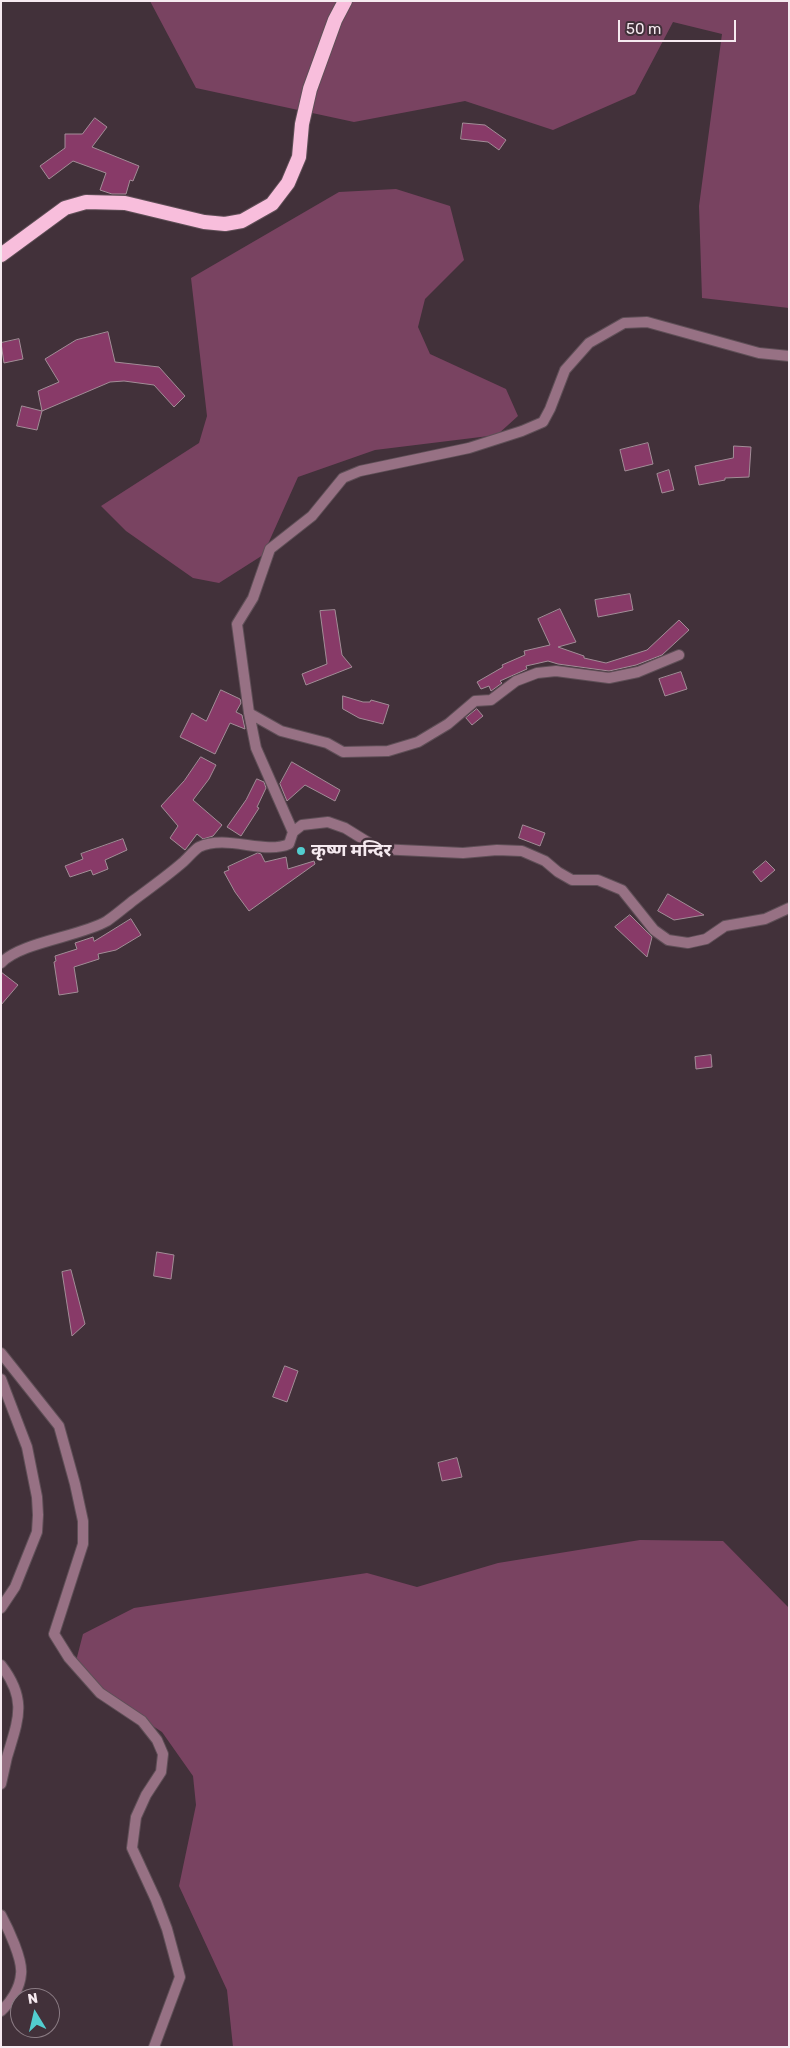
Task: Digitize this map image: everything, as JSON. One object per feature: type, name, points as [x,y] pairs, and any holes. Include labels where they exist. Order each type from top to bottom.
[{"type":"highway","points":[[1,255],[65,208],[86,202],[130,204],[204,222],[225,224],[242,221],[272,204],[288,183],[300,157],[302,124],[310,89],[335,20],[345,1]]},
{"type":"street","points":[[293,832],[256,748],[249,713],[237,624],[253,598],[270,549],[312,516],[343,478],[368,470],[469,448],[543,422],[565,370],[589,343],[624,323],[647,322],[759,353],[789,356]]},
{"type":"street","points":[[249,713],[281,731],[327,743],[343,752],[388,751],[418,742],[448,724],[476,701],[491,700],[516,682],[537,673],[556,671],[609,678],[638,672],[678,656]]},
{"type":"street","points":[[1,963],[6,958],[36,945],[49,940],[70,936],[106,921],[182,863],[198,848],[220,841],[233,844],[282,847],[289,844],[293,832],[302,825],[328,822],[345,828],[379,848],[463,853],[497,850],[522,851],[545,861],[558,872],[572,880],[598,880],[622,890],[654,930],[668,940],[688,943],[706,939],[724,926],[765,919],[789,908]]},
{"type":"street","points":[[1,1353],[59,1426],[83,1521],[83,1544],[54,1634],[69,1658],[100,1693],[142,1721],[157,1740],[163,1754],[161,1772],[146,1795],[136,1817],[132,1848],[159,1907],[180,1977],[154,2047]]},
{"type":"street","points":[[1,1379],[26,1447],[37,1498],[38,1515],[37,1532],[15,1587],[1,1608]]},
{"type":"street","points":[[1,1665],[9,1675],[19,1704],[18,1722],[1,1784]]},
{"type":"street","points":[[1,1915],[16,1949],[22,1973],[10,2003],[1,2011]]},
{"type":"shaded area","points":[[150,1],[789,1],[789,308],[702,298],[699,206],[722,34],[673,22],[635,94],[553,130],[465,101],[354,122],[196,88]]},
{"type":"shaded area","points":[[396,189],[450,206],[464,260],[425,299],[418,327],[430,354],[506,389],[518,416],[497,435],[375,450],[298,477],[263,555],[219,583],[193,578],[126,531],[101,506],[199,443],[207,416],[191,278],[339,192]]},
{"type":"shaded area","points":[[640,1540],[723,1541],[789,1608],[789,2047],[233,2047],[227,1990],[179,1886],[196,1805],[193,1776],[162,1732],[92,1686],[76,1661],[83,1634],[134,1608],[367,1573],[417,1587],[498,1563]]},
{"type":"building","points":[[95,118],[107,127],[92,147],[139,166],[133,181],[130,180],[126,194],[112,194],[100,190],[106,173],[73,161],[49,179],[40,166],[65,148],[65,134],[82,134]]},
{"type":"building","points":[[463,123],[485,125],[506,140],[499,150],[488,142],[461,139]]},
{"type":"building","points":[[108,332],[115,362],[159,367],[185,396],[174,407],[154,385],[124,381],[110,382],[42,411],[38,391],[59,382],[45,359],[76,340]]},
{"type":"building","points":[[19,339],[23,359],[4,363],[1,343]]},
{"type":"building","points":[[22,406],[42,411],[37,430],[17,426]]},
{"type":"building","points":[[648,443],[653,464],[625,471],[620,450]]},
{"type":"building","points":[[734,446],[751,447],[749,477],[725,478],[725,480],[699,485],[695,466],[733,458]]},
{"type":"building","points":[[669,470],[674,490],[662,493],[657,474]]},
{"type":"building","points":[[630,594],[633,610],[598,617],[595,600]]},
{"type":"building","points":[[560,609],[576,642],[558,647],[584,656],[584,658],[606,663],[647,650],[679,620],[689,630],[662,655],[636,665],[609,671],[548,661],[526,666],[527,669],[500,681],[502,683],[491,691],[489,686],[481,689],[477,682],[503,667],[502,665],[525,655],[524,651],[550,645],[538,619]]},
{"type":"building","points":[[335,610],[342,655],[352,667],[306,685],[302,674],[327,664],[320,611]]},
{"type":"building","points":[[681,672],[687,689],[665,696],[659,679]]},
{"type":"building","points":[[221,690],[240,699],[241,703],[236,712],[242,715],[245,729],[230,723],[215,754],[180,737],[192,713],[206,721]]},
{"type":"building","points":[[343,696],[363,702],[370,702],[371,700],[389,705],[383,724],[359,718],[343,709]]},
{"type":"building","points":[[477,709],[483,716],[472,725],[466,718]]},
{"type":"building","points":[[201,757],[216,765],[209,779],[193,800],[222,825],[213,836],[203,839],[197,834],[185,850],[170,838],[178,826],[161,806],[184,781]]},
{"type":"building","points":[[292,762],[340,790],[335,801],[305,785],[287,801],[280,784]]},
{"type":"building","points":[[257,779],[264,782],[266,788],[257,807],[259,808],[241,836],[227,827],[246,800]]},
{"type":"building","points":[[523,825],[545,833],[540,846],[519,838]]},
{"type":"building","points":[[123,839],[127,850],[105,860],[108,869],[93,875],[91,870],[70,877],[65,866],[83,859],[81,854]]},
{"type":"building","points":[[258,853],[261,854],[265,862],[286,857],[288,869],[314,861],[315,864],[249,911],[235,892],[224,872],[229,870],[228,867]]},
{"type":"building","points":[[766,861],[775,870],[761,882],[753,872]]},
{"type":"building","points":[[668,894],[704,915],[674,920],[658,911]]},
{"type":"building","points":[[630,915],[652,937],[647,957],[615,927]]},
{"type":"building","points":[[131,919],[141,935],[116,950],[98,954],[99,959],[74,967],[78,992],[59,995],[54,962],[56,961],[55,956],[77,949],[75,943],[93,937],[94,941]]},
{"type":"building","points":[[1,972],[18,985],[1,1005]]},
{"type":"building","points":[[711,1055],[712,1067],[696,1069],[695,1057]]},
{"type":"building","points":[[157,1252],[174,1255],[171,1279],[154,1276]]},
{"type":"building","points":[[71,1270],[85,1324],[72,1336],[62,1272]]},
{"type":"building","points":[[285,1366],[298,1371],[287,1402],[273,1397]]},
{"type":"building","points":[[457,1458],[462,1477],[442,1481],[438,1463]]},
{"type":"place","name":"कृष्ण मन्दिर","points":[[301,851]]}]
